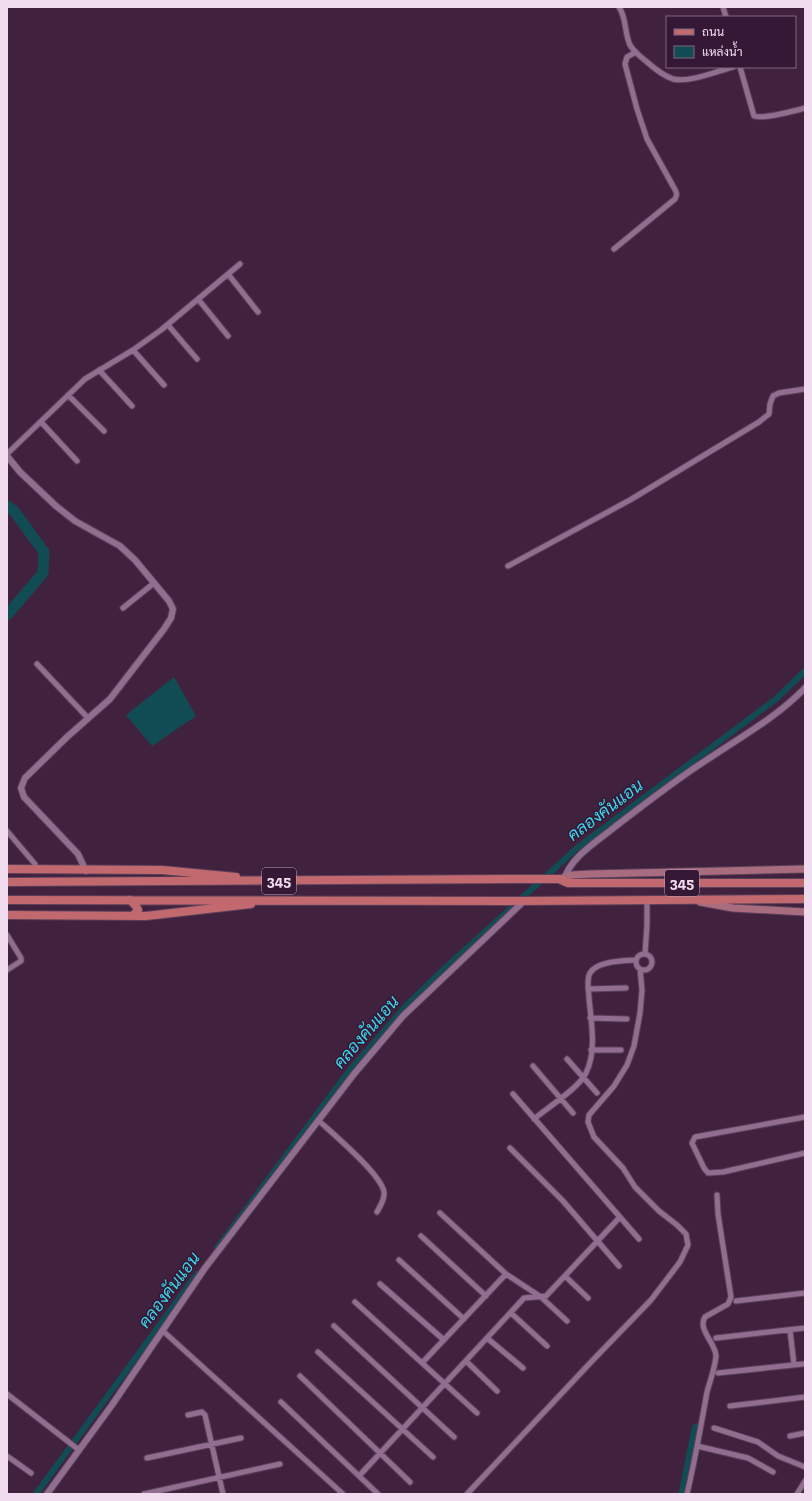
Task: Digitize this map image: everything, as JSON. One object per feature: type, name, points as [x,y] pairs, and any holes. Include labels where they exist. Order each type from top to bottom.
[{"type":"main road","points":[[7,869],[86,871],[162,870],[288,881]]},
{"type":"main road","name":"345","points":[[560,879],[591,874],[805,869]]},
{"type":"main road","points":[[145,870],[148,872],[149,876],[146,882]]},
{"type":"main road","name":"345","points":[[7,882],[560,879],[805,883]]},
{"type":"main road","name":"345","points":[[7,900],[522,901],[805,899]]},
{"type":"main road","points":[[130,900],[138,910],[133,916]]},
{"type":"main road","points":[[7,915],[133,916],[169,914],[242,905],[266,900]]},
{"type":"main road","name":"345","points":[[688,900],[733,908],[805,912]]},
{"type":"street","points":[[619,7],[624,16],[630,44],[636,52],[657,70],[674,79],[691,78],[729,68]]},
{"type":"street","points":[[614,248],[677,197],[673,186],[647,139],[637,110],[625,64],[627,57],[636,52]]},
{"type":"street","points":[[740,68],[754,116],[757,117],[805,108]]},
{"type":"street","points":[[86,871],[78,854],[24,797],[21,788],[25,778],[110,699],[171,618],[172,609],[169,600],[135,560],[120,546],[75,521],[56,506],[20,472],[7,455],[85,379],[133,350],[168,325],[240,264]]},
{"type":"street","points":[[228,274],[258,312]]},
{"type":"street","points":[[198,299],[228,336]]},
{"type":"street","points":[[168,325],[197,359]]},
{"type":"street","points":[[133,350],[164,385]]},
{"type":"street","points":[[99,370],[132,406]]},
{"type":"street","points":[[508,566],[630,500],[759,422],[769,414],[773,396],[779,393],[805,389]]},
{"type":"street","points":[[68,394],[104,431]]},
{"type":"street","points":[[41,422],[77,461]]},
{"type":"street","points":[[123,608],[154,583]]},
{"type":"street","points":[[37,664],[88,718]]},
{"type":"street","points":[[560,879],[576,860],[600,839],[703,762],[778,712],[805,688]]},
{"type":"street","points":[[7,832],[35,864],[36,869]]},
{"type":"street","points":[[645,954],[647,925],[646,900]]},
{"type":"street","points":[[47,1494],[112,1405],[205,1268],[354,1074],[403,1016],[522,901]]},
{"type":"street","points":[[7,935],[22,958],[22,961],[7,970]]},
{"type":"street","points":[[467,1494],[651,1300],[680,1262],[688,1245],[686,1234],[678,1225],[659,1211],[635,1187],[623,1168],[594,1137],[588,1122],[589,1115],[614,1086],[634,1046],[640,1014],[642,990],[640,970],[636,965],[635,960],[638,955],[645,954],[651,958],[651,966],[648,969],[640,970]]},
{"type":"street","points":[[534,1119],[576,1085],[586,1074],[592,1050],[588,989],[590,973],[597,967],[612,961],[635,960]]},
{"type":"street","points":[[588,989],[626,988]]},
{"type":"street","points":[[590,1018],[627,1019]]},
{"type":"street","points":[[592,1050],[621,1050]]},
{"type":"street","points":[[567,1059],[597,1093]]},
{"type":"street","points":[[533,1066],[573,1113]]},
{"type":"street","points":[[513,1094],[639,1239]]},
{"type":"street","points":[[805,1117],[696,1137],[692,1143],[708,1173],[723,1172],[805,1153]]},
{"type":"street","points":[[318,1120],[363,1163],[379,1181],[384,1192],[384,1198],[377,1212]]},
{"type":"street","points":[[510,1148],[563,1201],[619,1266]]},
{"type":"street","points":[[687,1494],[716,1356],[704,1327],[703,1319],[728,1304],[731,1297],[718,1214],[717,1195]]},
{"type":"street","points":[[440,1213],[506,1274],[542,1297],[567,1321]]},
{"type":"street","points":[[359,1476],[524,1298],[546,1296],[620,1218]]},
{"type":"street","points":[[421,1236],[486,1296]]},
{"type":"street","points":[[399,1260],[464,1319]]},
{"type":"street","points":[[422,1363],[506,1274]]},
{"type":"street","points":[[565,1276],[588,1298]]},
{"type":"street","points":[[380,1284],[444,1340]]},
{"type":"street","points":[[736,1301],[805,1293]]},
{"type":"street","points":[[355,1302],[477,1413]]},
{"type":"street","points":[[511,1313],[548,1346]]},
{"type":"street","points":[[334,1326],[454,1437]]},
{"type":"street","points":[[716,1338],[805,1328]]},
{"type":"street","points":[[790,1330],[794,1365]]},
{"type":"street","points":[[163,1331],[343,1494]]},
{"type":"street","points":[[487,1338],[523,1368]]},
{"type":"street","points":[[318,1352],[433,1458]]},
{"type":"street","points":[[466,1361],[498,1390]]},
{"type":"street","points":[[718,1373],[803,1364]]},
{"type":"street","points":[[300,1376],[410,1482]]},
{"type":"street","points":[[7,1394],[79,1450]]},
{"type":"street","points":[[730,1406],[805,1397]]},
{"type":"street","points":[[281,1402],[378,1494]]},
{"type":"street","points":[[188,1415],[202,1412],[204,1413],[222,1494]]},
{"type":"street","points":[[714,1428],[758,1442],[778,1456],[805,1468]]},
{"type":"street","points":[[790,1436],[805,1434]]},
{"type":"street","points":[[147,1458],[241,1438]]},
{"type":"street","points":[[697,1446],[748,1458],[773,1472]]},
{"type":"street","points":[[7,1456],[31,1473]]},
{"type":"street","points":[[144,1494],[280,1464]]},
{"type":"street","points":[[797,1494],[805,1481]]},
{"type":"water","points":[[174,677],[196,716],[152,746],[126,715]]},
{"type":"waterway","points":[[7,506],[14,511],[44,552],[43,573],[7,615]]},
{"type":"waterway","name":"คลองคันแอน","points":[[217,1248],[349,1071],[406,1006],[444,969],[577,848],[776,699],[805,671]]},
{"type":"waterway","name":"คลองคันแอน","points":[[36,1494],[197,1274]]},
{"type":"waterway","points":[[684,1494],[697,1429]]}]
